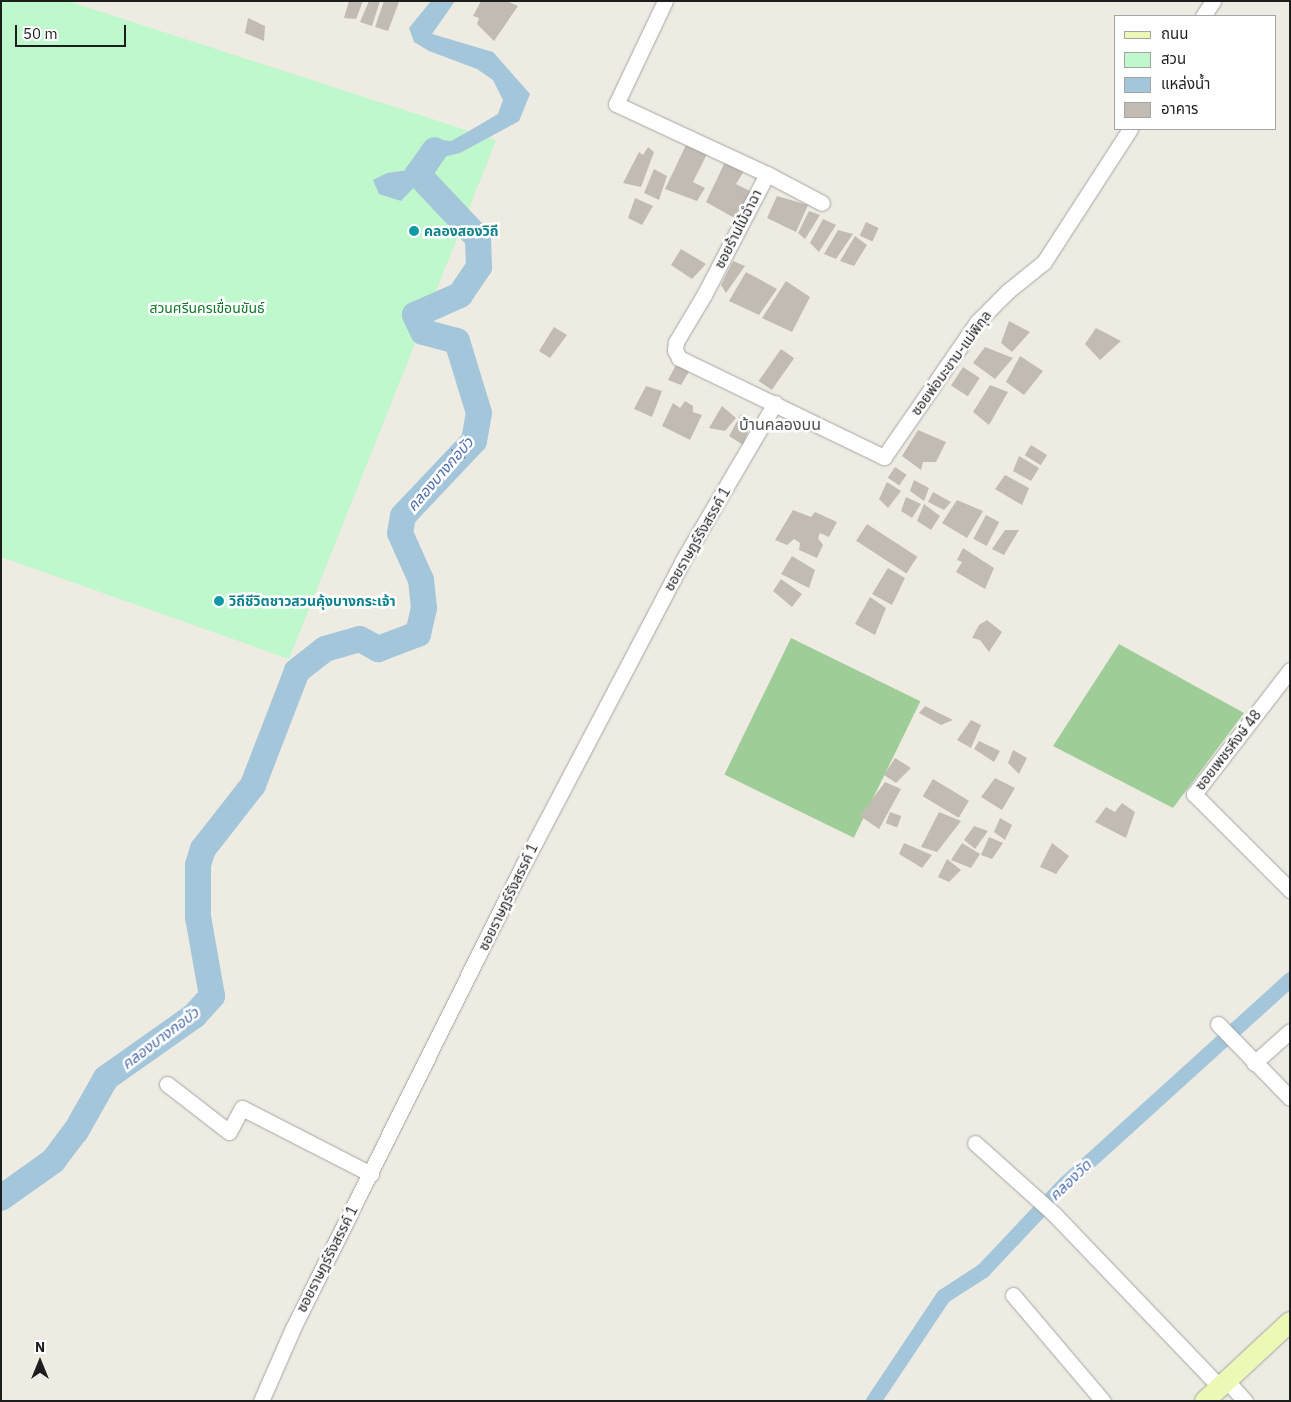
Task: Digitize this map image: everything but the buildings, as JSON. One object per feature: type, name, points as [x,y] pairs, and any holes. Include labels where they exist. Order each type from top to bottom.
[{"type":"main road","points":[[1205,1401],[1290,1322]]},
{"type":"street","name":"ซอยร้านไม้ฉำฉา","points":[[665,1],[616,104],[767,174],[704,295],[676,342],[675,350],[679,358],[775,403]]},
{"type":"street","points":[[1205,15],[1213,1]]},
{"type":"street","name":"ซอยพ่อมะขาม-แม่พิกุล","points":[[775,403],[884,457],[977,322],[1008,291],[1044,262],[1129,130]]},
{"type":"street","points":[[767,174],[822,203]]},
{"type":"street","name":"ซอยราษฎร์รังสรรค์ 1","points":[[261,1401],[292,1328],[595,725],[683,560],[775,403]]},
{"type":"street","name":"ซอยเพชรหึงษ์ 48","points":[[1290,670],[1194,794],[1290,890]]},
{"type":"street","points":[[1218,1024],[1290,1098]]},
{"type":"street","points":[[1252,1061],[1290,1031]]},
{"type":"street","points":[[167,1084],[229,1132],[242,1108],[371,1174]]},
{"type":"street","points":[[975,1143],[1054,1214],[1223,1384],[1245,1401]]},
{"type":"street","points":[[1014,1295],[1103,1401]]},
{"type":"green space","name":"สวนศรีนครเขื่อนขันธ์","points":[[1,1],[68,1],[469,131],[451,141],[435,139],[416,169],[387,173],[379,194],[401,201],[443,157],[460,153],[489,137],[496,141],[289,659],[1,557]]},
{"type":"green space","points":[[791,638],[920,701],[854,838],[724,775]]},
{"type":"green space","points":[[1119,644],[1244,713],[1173,808],[1053,746]]},
{"type":"water","points":[[431,1],[455,1],[432,34],[493,52],[530,94],[519,121],[460,153],[443,157],[401,201],[379,194],[373,180],[387,173],[416,169],[435,139],[451,141],[469,131],[498,114],[503,100],[493,80],[477,69],[429,51],[414,42],[409,28]]},
{"type":"waterway","name":"คลองบางกอบัว","points":[[1,1198],[53,1161],[76,1131],[106,1078],[194,1016],[212,996],[198,917],[198,865],[203,849],[253,785],[297,671],[325,649],[360,639],[378,649],[418,634],[424,608],[421,580],[400,533],[403,516],[474,441],[479,413],[457,341],[423,332],[415,315],[460,295],[479,267],[478,238],[418,174],[435,150]]},
{"type":"waterway","name":"คลองวัด","points":[[873,1401],[943,1296],[983,1270],[1065,1183],[1290,979]]},
{"type":"ferry route","points":[[451,449],[466,458]]},
{"type":"place","name":"คลองสองวิถี","points":[[414,231]]},
{"type":"place","name":"วิถีชีวิตชาวสวนคุ้งบางกระเจ้า","points":[[219,601]]},
{"type":"district","name":"บ้านคลองบน","points":[[780,424]]}]
